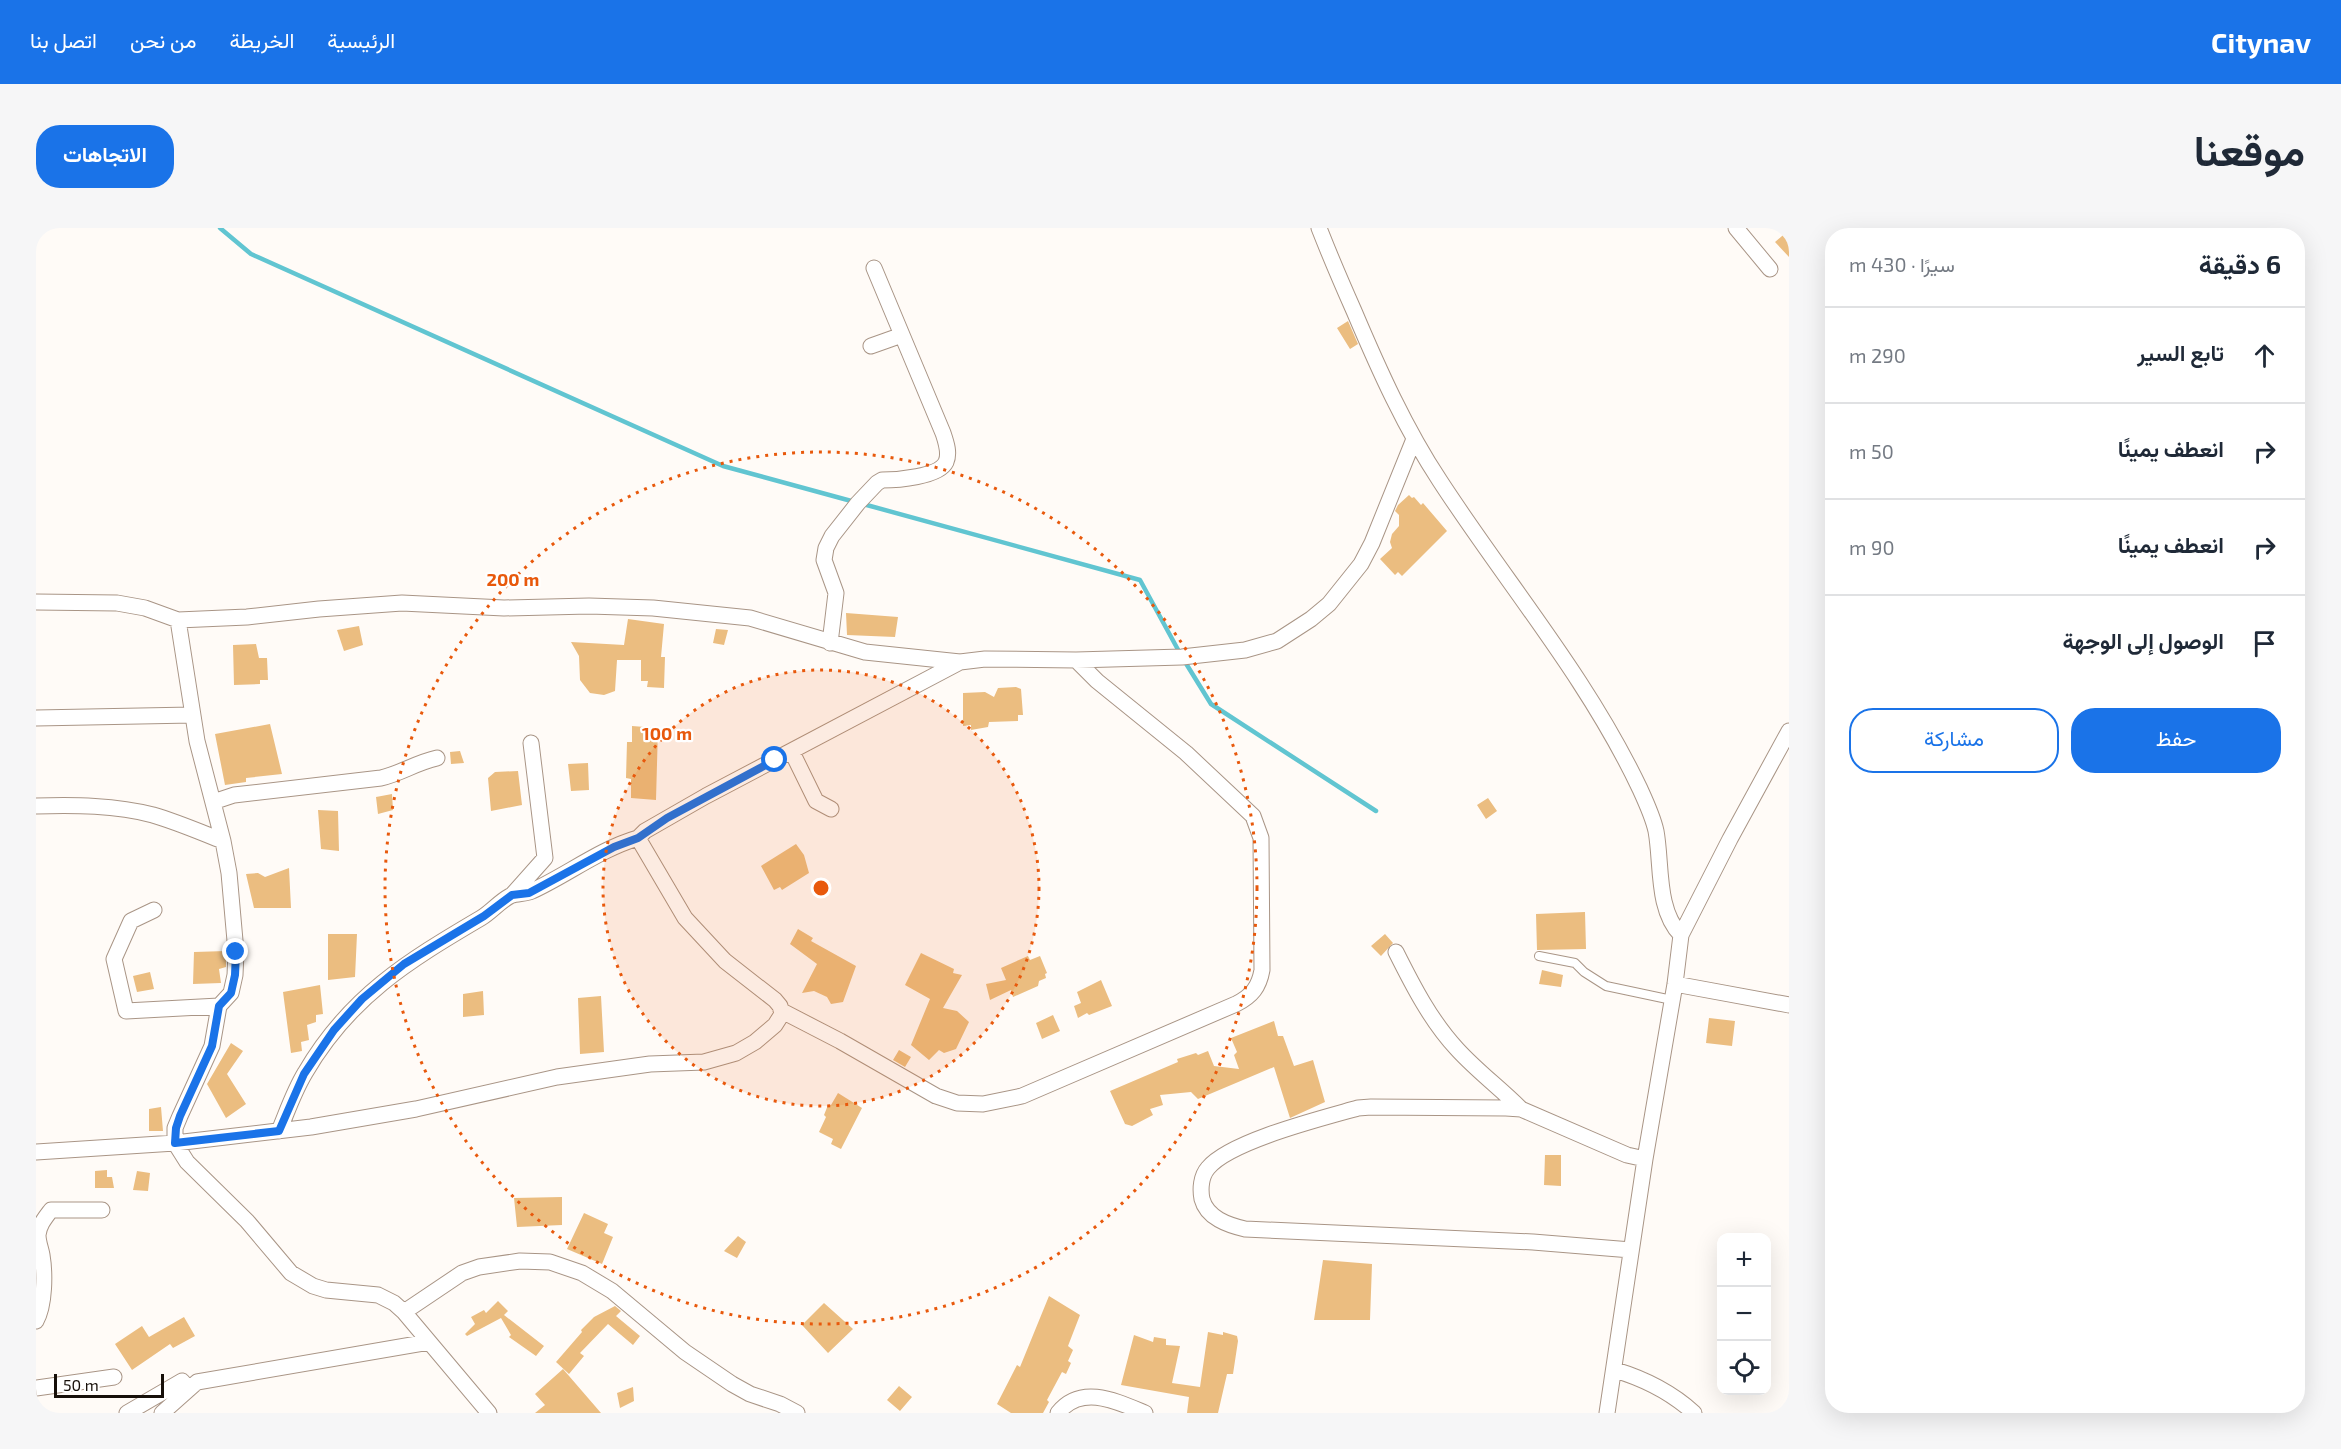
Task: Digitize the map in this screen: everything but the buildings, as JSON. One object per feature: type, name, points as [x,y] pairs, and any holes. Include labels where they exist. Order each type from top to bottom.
[{"type":"street","points":[[1319,228],[1371,352],[1414,439],[1470,526],[1560,651],[1626,762],[1652,817],[1658,847],[1662,890],[1674,929],[1681,935]]},
{"type":"street","points":[[1736,228],[1760,252],[1770,269]]},
{"type":"street","points":[[830,643],[836,593],[824,560],[827,545],[832,536],[877,483],[882,480],[922,476],[943,466],[947,460],[943,433],[874,268]]},
{"type":"street","points":[[871,346],[902,335]]},
{"type":"street","points":[[36,602],[117,603],[145,608],[178,620],[247,617],[402,603],[504,608],[589,606],[653,608],[750,618],[865,652],[960,662],[1023,658],[1076,660],[1182,657],[1226,652],[1262,646],[1290,634],[1329,604],[1361,564],[1414,439]]},
{"type":"street","points":[[178,620],[192,715],[204,773],[224,841],[230,873],[236,952],[231,993],[219,1006],[212,1046],[180,1116],[175,1143],[187,1162],[247,1221],[291,1274],[326,1290],[378,1295],[394,1303],[489,1413]]},
{"type":"street","points":[[638,838],[686,918],[712,950],[744,978],[775,1000],[782,1011],[936,1096],[957,1103],[1000,1102],[1040,1089],[1236,1004],[1252,994],[1259,983],[1262,970],[1261,838],[1256,822],[1223,786],[1097,681],[1076,660]]},
{"type":"street","points":[[512,895],[529,893],[614,847],[638,838],[660,821],[960,662]]},
{"type":"street","points":[[36,718],[192,715]]},
{"type":"street","points":[[1607,1413],[1681,935],[1724,849],[1789,731]]},
{"type":"street","points":[[279,1131],[304,1074],[334,1030],[362,999],[404,964],[484,916],[512,895],[545,858],[531,743]]},
{"type":"street","points":[[792,752],[816,801],[831,809]]},
{"type":"street","points":[[213,802],[234,795],[381,778],[400,773],[416,763],[437,758]]},
{"type":"street","points":[[36,806],[77,805],[153,815],[224,841]]},
{"type":"street","points":[[154,910],[131,921],[114,959],[126,1011],[219,1006]]},
{"type":"street","points":[[1396,952],[1417,993],[1455,1048],[1521,1110]]},
{"type":"street","points":[[1675,984],[1789,1005]]},
{"type":"street","points":[[36,1152],[175,1143],[279,1131],[416,1109],[601,1069],[716,1059],[736,1053],[755,1042],[775,1025],[782,1011]]},
{"type":"street","points":[[1631,1250],[1533,1242],[1245,1229],[1223,1222],[1209,1212],[1203,1203],[1202,1178],[1214,1162],[1264,1137],[1358,1108],[1371,1107],[1521,1110],[1627,1155],[1645,1159]]},
{"type":"street","points":[[36,1322],[39,1316],[43,1282],[43,1257],[38,1235],[42,1220],[51,1210],[102,1210]]},
{"type":"street","points":[[404,1312],[462,1273],[479,1267],[520,1260],[550,1262],[582,1273],[612,1291],[634,1307],[685,1352],[732,1384],[797,1413]]},
{"type":"street","points":[[162,1413],[197,1382],[429,1342]]},
{"type":"street","points":[[1615,1370],[1637,1376],[1656,1386],[1694,1413]]},
{"type":"street","points":[[36,1389],[114,1377]]},
{"type":"street","points":[[127,1413],[182,1381],[189,1389]]},
{"type":"street","points":[[1058,1413],[1073,1400],[1091,1396],[1107,1399],[1144,1413]]},
{"type":"lane","points":[[1539,956],[1575,963],[1606,986],[1672,1000]]},
{"type":"waterway","points":[[220,228],[251,254],[723,466],[855,502]]},
{"type":"waterway","points":[[863,504],[1140,580],[1182,657],[1211,704],[1376,811]]},
{"type":"route","points":[[236,952],[231,993],[219,1006],[212,1046],[180,1116],[175,1143],[279,1131],[304,1074],[334,1030],[362,999],[404,964],[484,916],[512,895],[529,893],[614,847],[638,838],[667,818],[775,760]]}]
